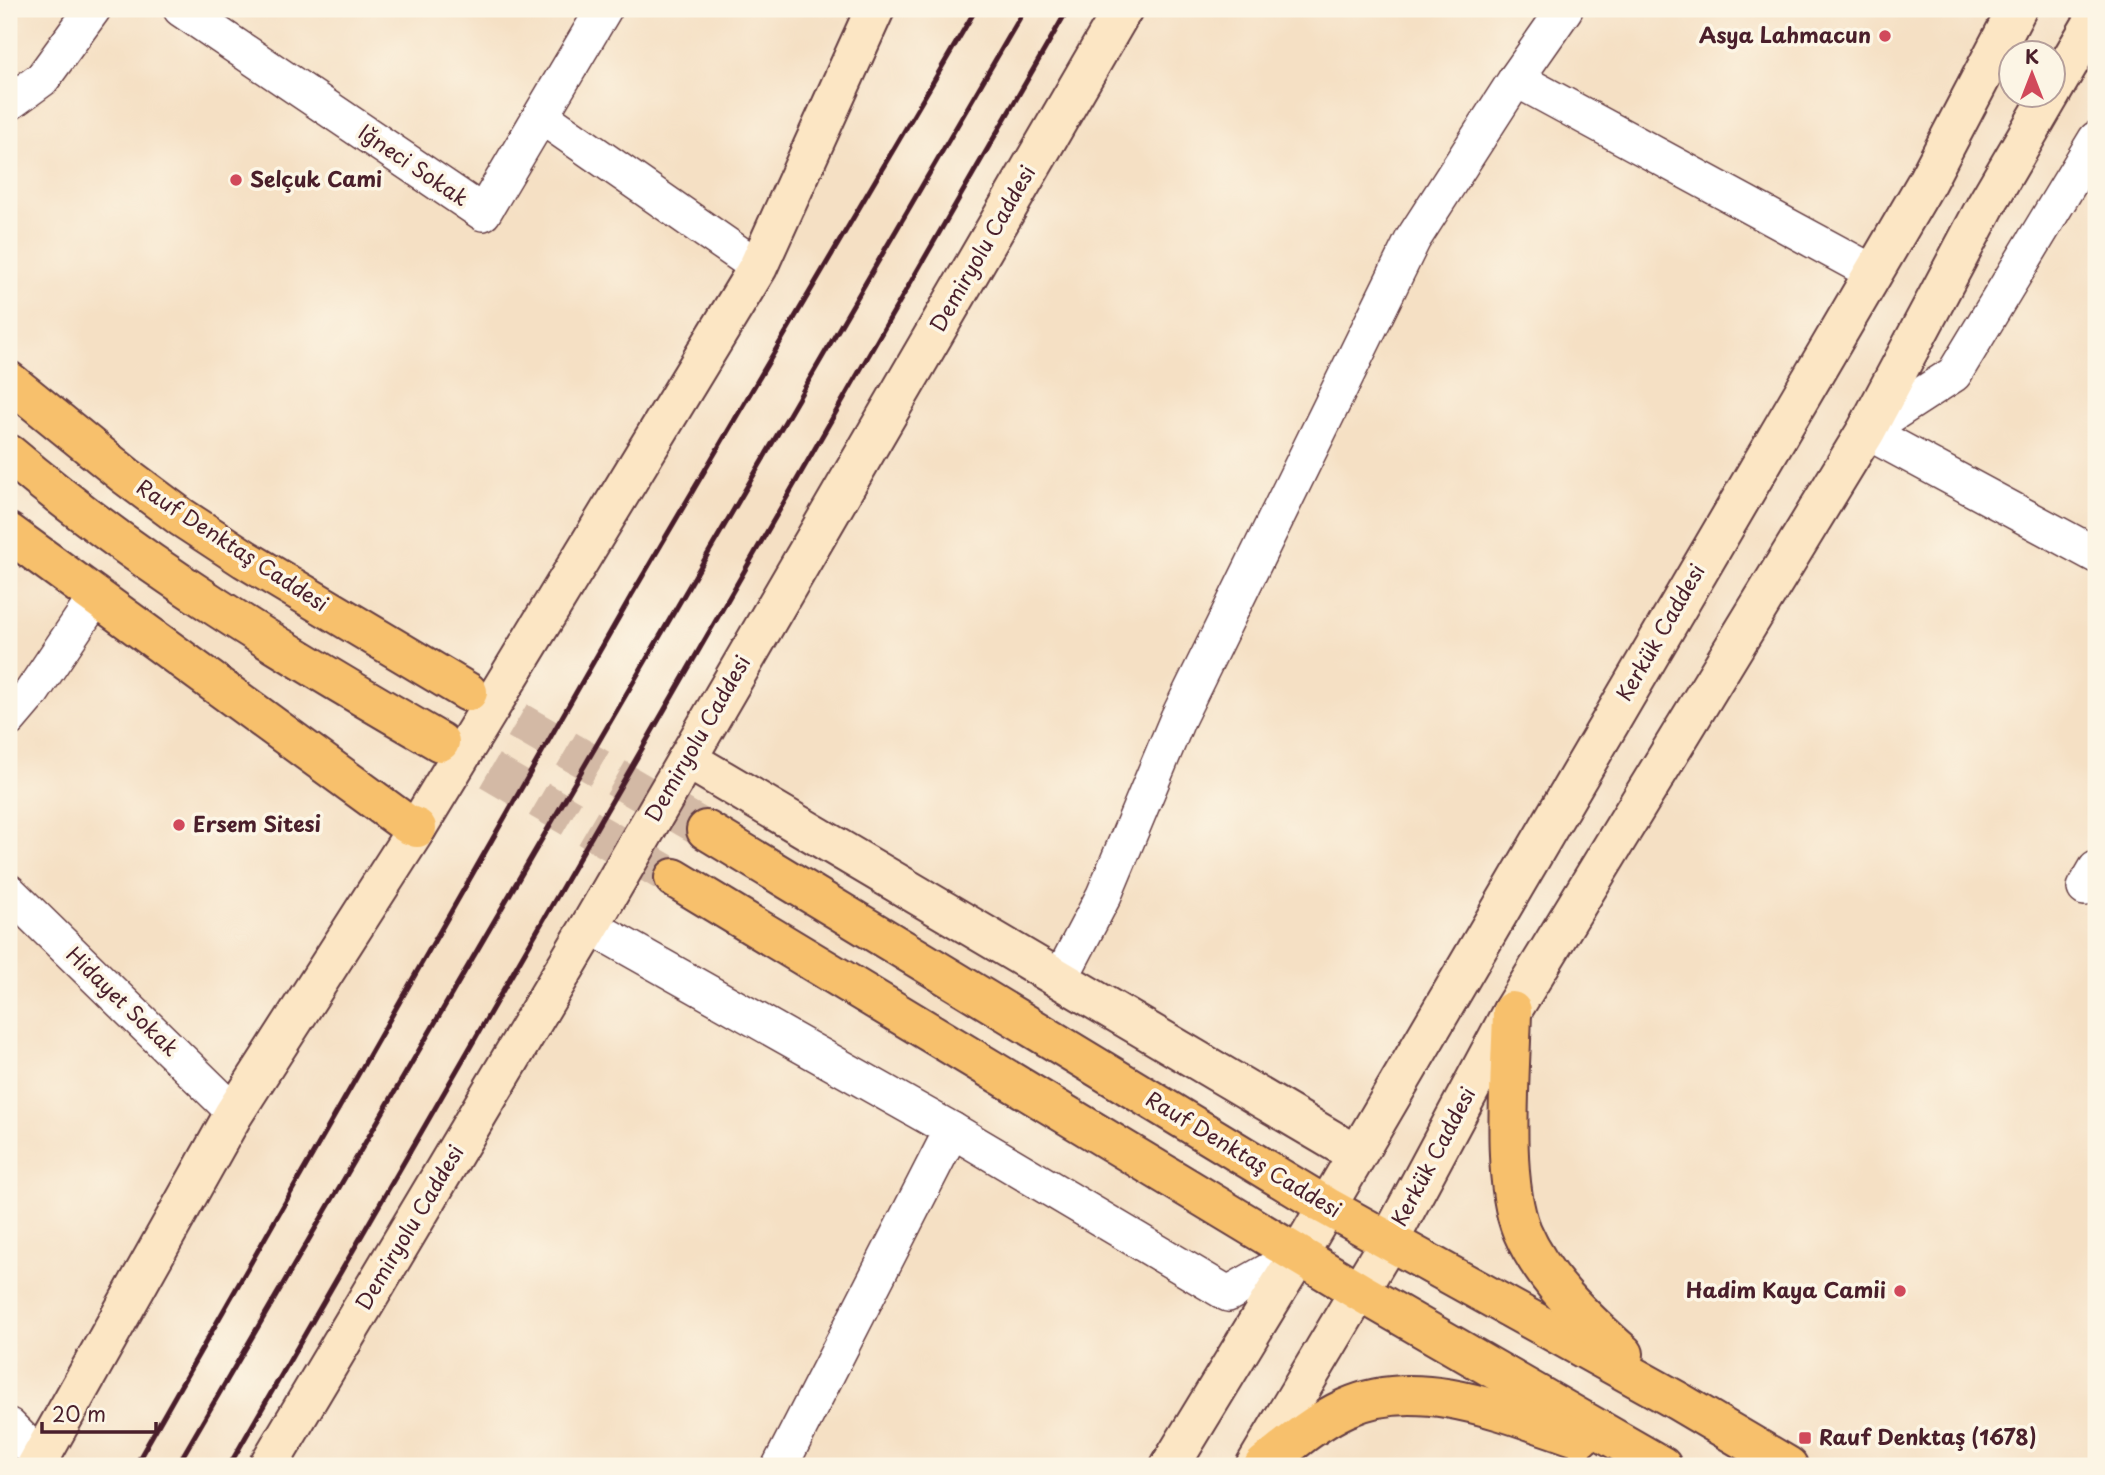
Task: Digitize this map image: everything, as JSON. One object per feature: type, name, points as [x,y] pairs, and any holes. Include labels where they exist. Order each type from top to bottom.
[{"type":"main road","name":"Rauf Denktaş Caddesi","points":[[9,381],[105,460],[181,517],[468,692]]},
{"type":"main road","points":[[9,454],[53,491],[176,582],[319,672],[440,742]]},
{"type":"main road","points":[[9,533],[407,824],[417,828]]},
{"type":"main road","name":"Rauf Denktaş Caddesi","points":[[706,830],[1326,1206],[1676,1400],[1788,1466]]},
{"type":"main road","points":[[674,877],[1360,1292],[1660,1466]]},
{"type":"main road","points":[[1512,1011],[1509,1153],[1513,1194],[1521,1230],[1562,1293],[1588,1322],[1676,1400]]},
{"type":"main road","points":[[1263,1466],[1325,1419],[1349,1406],[1403,1394],[1462,1400],[1660,1466]]},
{"type":"street","points":[[9,103],[42,79],[93,9]]},
{"type":"street","name":"Iğneci Sokak","points":[[181,9],[483,213],[604,9]]},
{"type":"street","points":[[9,1426],[38,1462],[233,1115],[417,828],[758,267],[875,9]]},
{"type":"street","name":"Demiryolu Caddesi","points":[[268,1466],[590,926],[1123,9]]},
{"type":"street","points":[[1060,979],[1104,895],[1178,718],[1413,239],[1516,79],[1565,9]]},
{"type":"street","name":"Kerkük Caddesi","points":[[1170,1466],[1300,1254],[1356,1154],[1926,183],[2007,14]]},
{"type":"street","name":"Kerkük Caddesi","points":[[2066,69],[2096,17]]},
{"type":"street","points":[[1516,79],[1872,272]]},
{"type":"street","name":"Kerkük Caddesi","points":[[1255,1466],[1389,1241],[1512,1011],[1866,431],[1985,207],[2043,108]]},
{"type":"street","points":[[541,116],[758,267]]},
{"type":"street","points":[[2096,139],[1954,374],[1866,431],[2096,555]]},
{"type":"street","points":[[9,719],[32,692],[96,597]]},
{"type":"street","points":[[687,759],[1356,1154]]},
{"type":"street","name":"Hidayet Sokak","points":[[9,891],[226,1104],[233,1115]]},
{"type":"street","points":[[590,926],[952,1130],[1228,1294],[1300,1254]]},
{"type":"street","points":[[780,1466],[952,1130]]},
{"type":"tunnel","points":[[468,692],[706,830]]},
{"type":"tunnel","points":[[440,742],[674,878]]},
{"type":"railway","points":[[135,1466],[631,596],[976,9]]},
{"type":"railway","points":[[177,1466],[1025,9]]},
{"type":"railway","points":[[229,1466],[1068,9]]},
{"type":"place","name":"Asya Lahmacun","points":[[1885,36]]},
{"type":"place","name":"Selçuk Cami","points":[[236,180]]},
{"type":"place","name":"Ersem Sitesi","points":[[179,825]]},
{"type":"place","name":"Hadim Kaya Camii","points":[[1900,1291]]},
{"type":"place","name":"Rauf Denktaş (1678)","points":[[1805,1438]]}]
